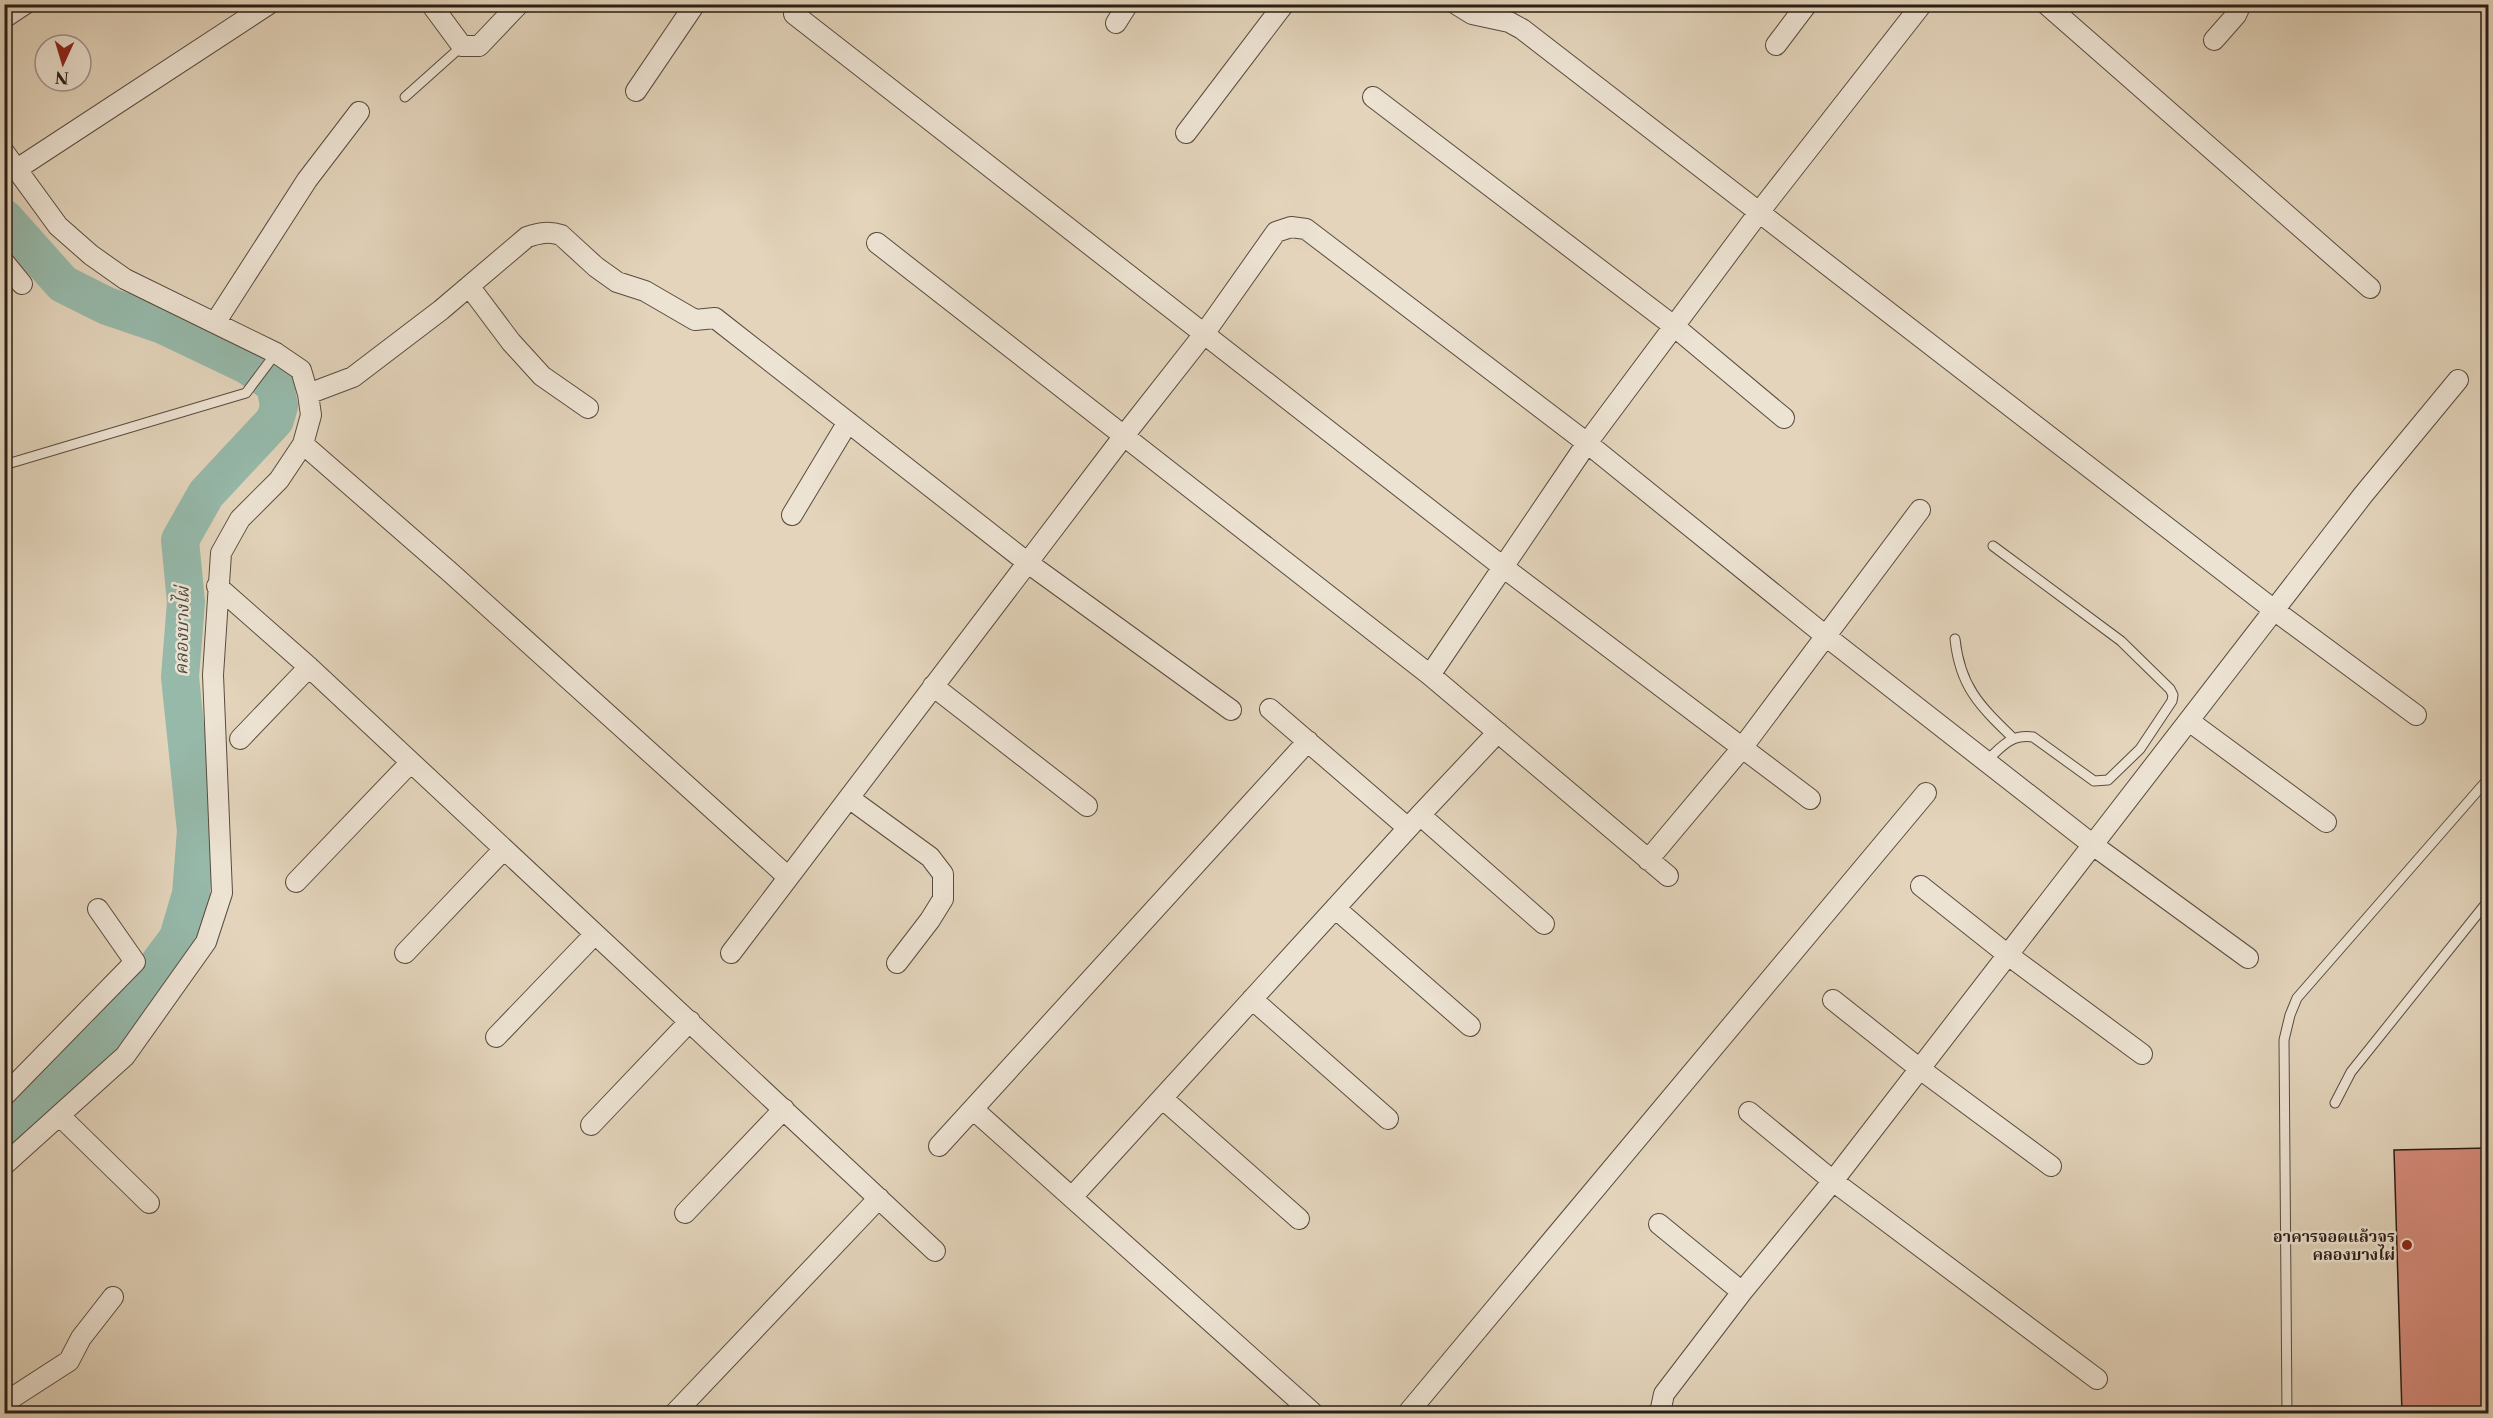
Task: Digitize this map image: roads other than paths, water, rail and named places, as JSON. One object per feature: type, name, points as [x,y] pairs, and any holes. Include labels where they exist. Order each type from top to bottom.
[{"type":"street","points":[[4,18],[25,4]]},
{"type":"street","points":[[17,169],[269,4]]},
{"type":"street","points":[[431,4],[462,46],[479,46],[519,4]]},
{"type":"street","points":[[636,92],[695,4]]},
{"type":"street","points":[[1116,23],[1128,4]]},
{"type":"street","points":[[1186,133],[1284,4]]},
{"type":"street","points":[[1456,4],[1472,14],[1509,22],[1522,30],[1760,211],[2274,610],[2416,715]]},
{"type":"street","points":[[1776,45],[1807,4]]},
{"type":"street","points":[[1430,675],[1587,443],[1760,211],[1922,4]]},
{"type":"street","points":[[2046,4],[2370,288]]},
{"type":"street","points":[[2214,40],[2236,15],[2241,4]]},
{"type":"street","points":[[794,15],[1503,567],[1810,800]]},
{"type":"street","points":[[1373,97],[1675,327],[1784,418]]},
{"type":"street","points":[[215,322],[308,180],[359,112]]},
{"type":"street","points":[[4,152],[58,225],[91,255],[125,279],[215,322],[301,370],[311,415],[303,444],[279,480],[240,519],[221,553],[217,586],[213,675],[222,893],[206,942],[125,1056],[4,1165]]},
{"type":"street","points":[[731,953],[1123,437],[1204,334],[1276,232],[1291,227],[1306,229],[1587,443],[1827,637],[2092,845],[2248,958]]},
{"type":"street","points":[[308,394],[353,377],[441,310],[527,237],[554,232],[617,282],[645,291],[694,320],[715,318],[1028,564],[1231,710]]},
{"type":"street","points":[[877,243],[1430,675],[1668,876]]},
{"type":"street","points":[[4,262],[22,284]]},
{"type":"street","points":[[470,286],[512,342],[542,376],[588,408]]},
{"type":"street","points":[[1665,1413],[1661,1408],[1664,1394],[1742,1292],[1833,1181],[2363,495],[2458,380]]},
{"type":"street","points":[[792,515],[848,422]]},
{"type":"street","points":[[303,444],[451,573],[789,877]]},
{"type":"street","points":[[1648,860],[1742,748],[1920,510]]},
{"type":"street","points":[[217,586],[309,667],[936,1251]]},
{"type":"street","points":[[240,739],[309,667]]},
{"type":"street","points":[[933,686],[1087,806]]},
{"type":"street","points":[[1270,709],[1544,924]]},
{"type":"street","points":[[2189,721],[2326,822]]},
{"type":"street","points":[[1072,1197],[1414,821],[1498,732]]},
{"type":"street","points":[[939,1146],[1308,741]]},
{"type":"street","points":[[296,882],[411,762]]},
{"type":"street","points":[[1407,1413],[1926,793]]},
{"type":"street","points":[[849,798],[930,857],[943,874],[943,899],[897,963]]},
{"type":"street","points":[[405,953],[504,849]]},
{"type":"street","points":[[1921,886],[2008,955],[2142,1054]]},
{"type":"street","points":[[1335,908],[1470,1026]]},
{"type":"street","points":[[4,1096],[135,962],[98,909]]},
{"type":"street","points":[[496,1037],[595,933]]},
{"type":"street","points":[[1252,999],[1388,1119]]},
{"type":"street","points":[[1833,1000],[1920,1069],[2051,1166]]},
{"type":"street","points":[[591,1125],[690,1021]]},
{"type":"street","points":[[1162,1098],[1299,1219]]},
{"type":"street","points":[[685,1213],[784,1109]]},
{"type":"street","points":[[974,1110],[1314,1413]]},
{"type":"street","points":[[1749,1112],[1833,1181],[2097,1379]]},
{"type":"street","points":[[60,1116],[148,1203]]},
{"type":"street","points":[[674,1413],[879,1198]]},
{"type":"street","points":[[1659,1224],[1742,1292]]},
{"type":"street","points":[[4,1403],[69,1360],[81,1338],[113,1297]]},
{"type":"lane","points":[[405,97],[462,46]]},
{"type":"lane","points":[[4,465],[246,393],[274,356]]},
{"type":"lane","points":[[1986,761],[2013,738],[2021,735],[2033,737],[2094,781],[2108,780],[2140,749],[2172,701],[2173,695],[2170,689],[2121,641],[1993,546]]},
{"type":"lane","points":[[1955,639],[1957,658],[1971,695],[2013,738]]},
{"type":"lane","points":[[2287,1413],[2284,1040],[2290,1015],[2297,998],[2488,779]]},
{"type":"lane","points":[[2335,1103],[2351,1072],[2488,901]]},
{"type":"waterway","name":"คลองบางไผ่","points":[[4,218],[63,284],[107,306],[163,325],[247,365],[275,385],[279,406],[275,420],[206,494],[180,540],[186,602],[180,677],[196,831],[191,894],[178,938],[106,1035],[37,1101],[4,1127]]},
{"type":"place","name":"อาคารจอดแล้วจร คลองบางไผ่","points":[[2407,1245]]}]
